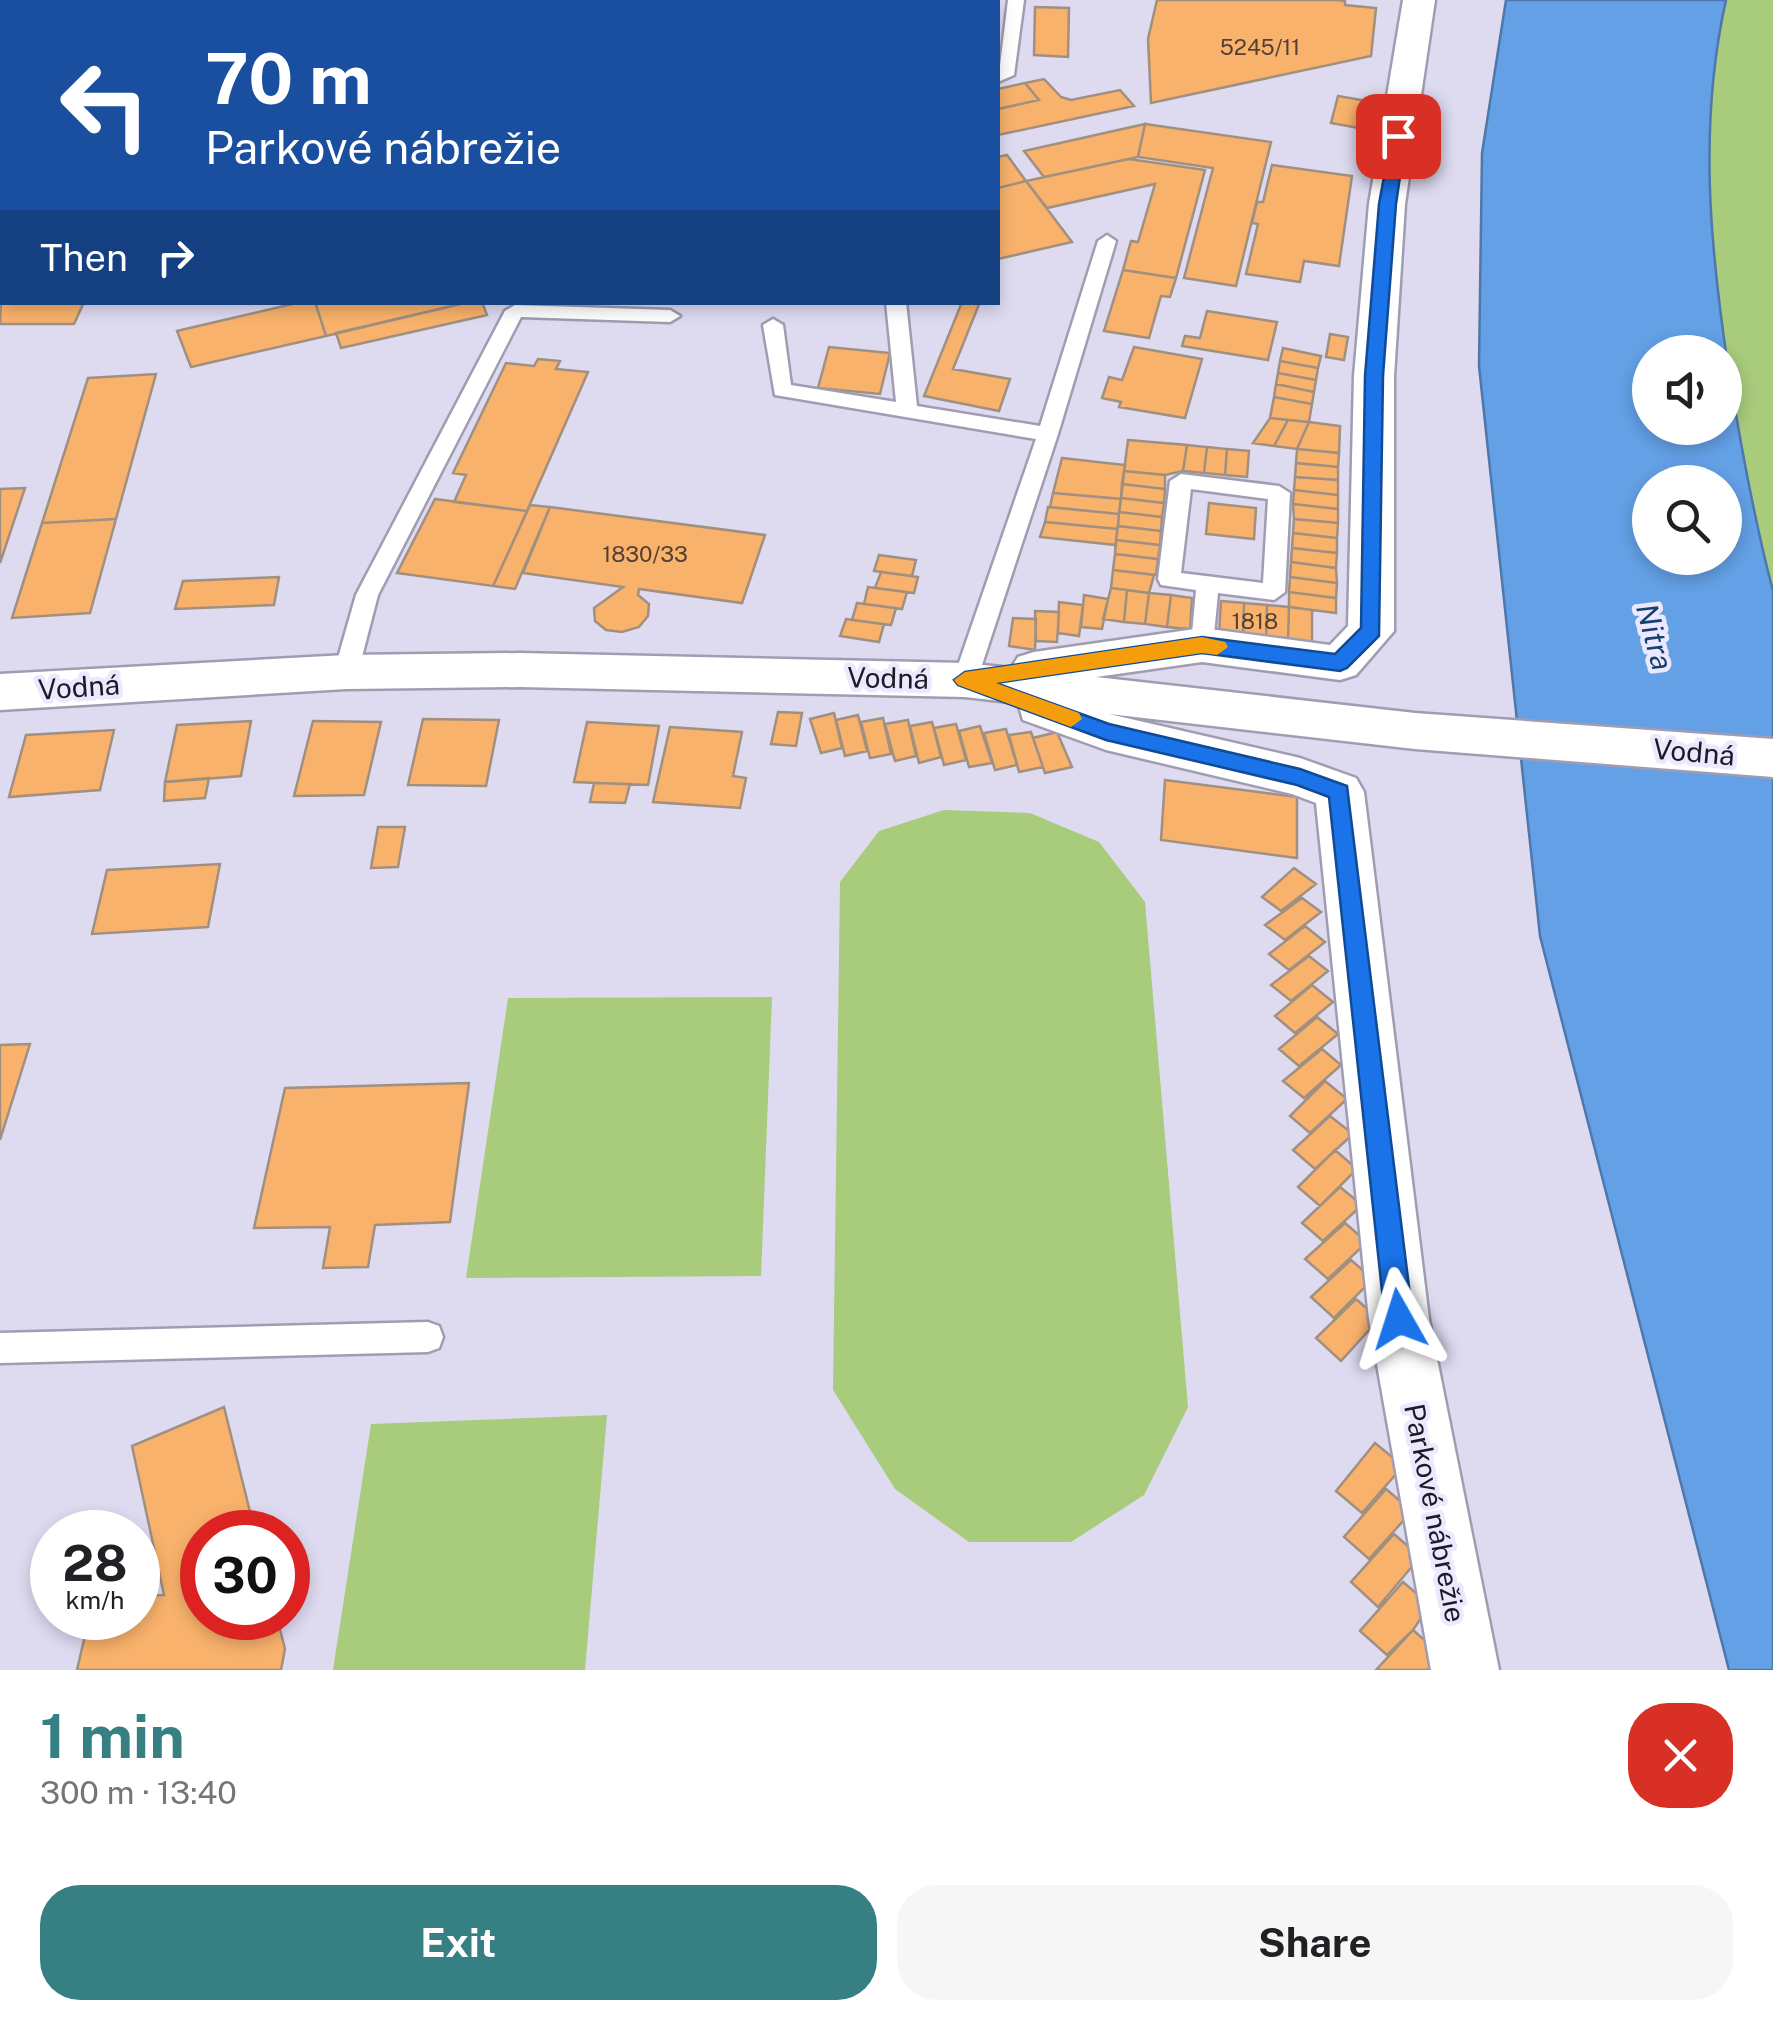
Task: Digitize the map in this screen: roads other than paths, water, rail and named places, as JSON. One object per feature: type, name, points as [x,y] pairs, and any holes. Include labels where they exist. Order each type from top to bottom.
[{"type":"street","points":[[965,680],[1202,645],[1340,663],[1371,630],[1374,376],[1388,204],[1419,0]]},
{"type":"street","name":"Vodná","points":[[0,692],[346,672],[520,670],[965,680],[1456,734],[1773,758]]},
{"type":"street","name":"Parkové nábrežie","points":[[965,680],[1106,732],[1300,777],[1339,792],[1399,1319],[1464,1670]]},
{"type":"lane","points":[[1000,76],[1006,75],[1004,36],[1016,0]]},
{"type":"lane","points":[[965,680],[1048,434],[1107,241]]},
{"type":"lane","points":[[896,305],[907,411]]},
{"type":"lane","points":[[346,672],[367,595],[515,311],[670,316]]},
{"type":"lane","points":[[773,326],[782,390],[1048,434]]},
{"type":"lane","points":[[1180,482],[1280,493],[1274,592],[1208,584],[1170,579],[1180,482]]},
{"type":"lane","points":[[1202,645],[1208,584]]},
{"type":"lane","points":[[0,1348],[428,1338]]},
{"type":"water","name":"Nitra","points":[[1506,0],[1726,0],[1717,47],[1710,140],[1712,233],[1723,335],[1632,335],[1632,445],[1742,445],[1773,591],[1773,1670],[1729,1670],[1540,936],[1479,366],[1482,153]]}]
